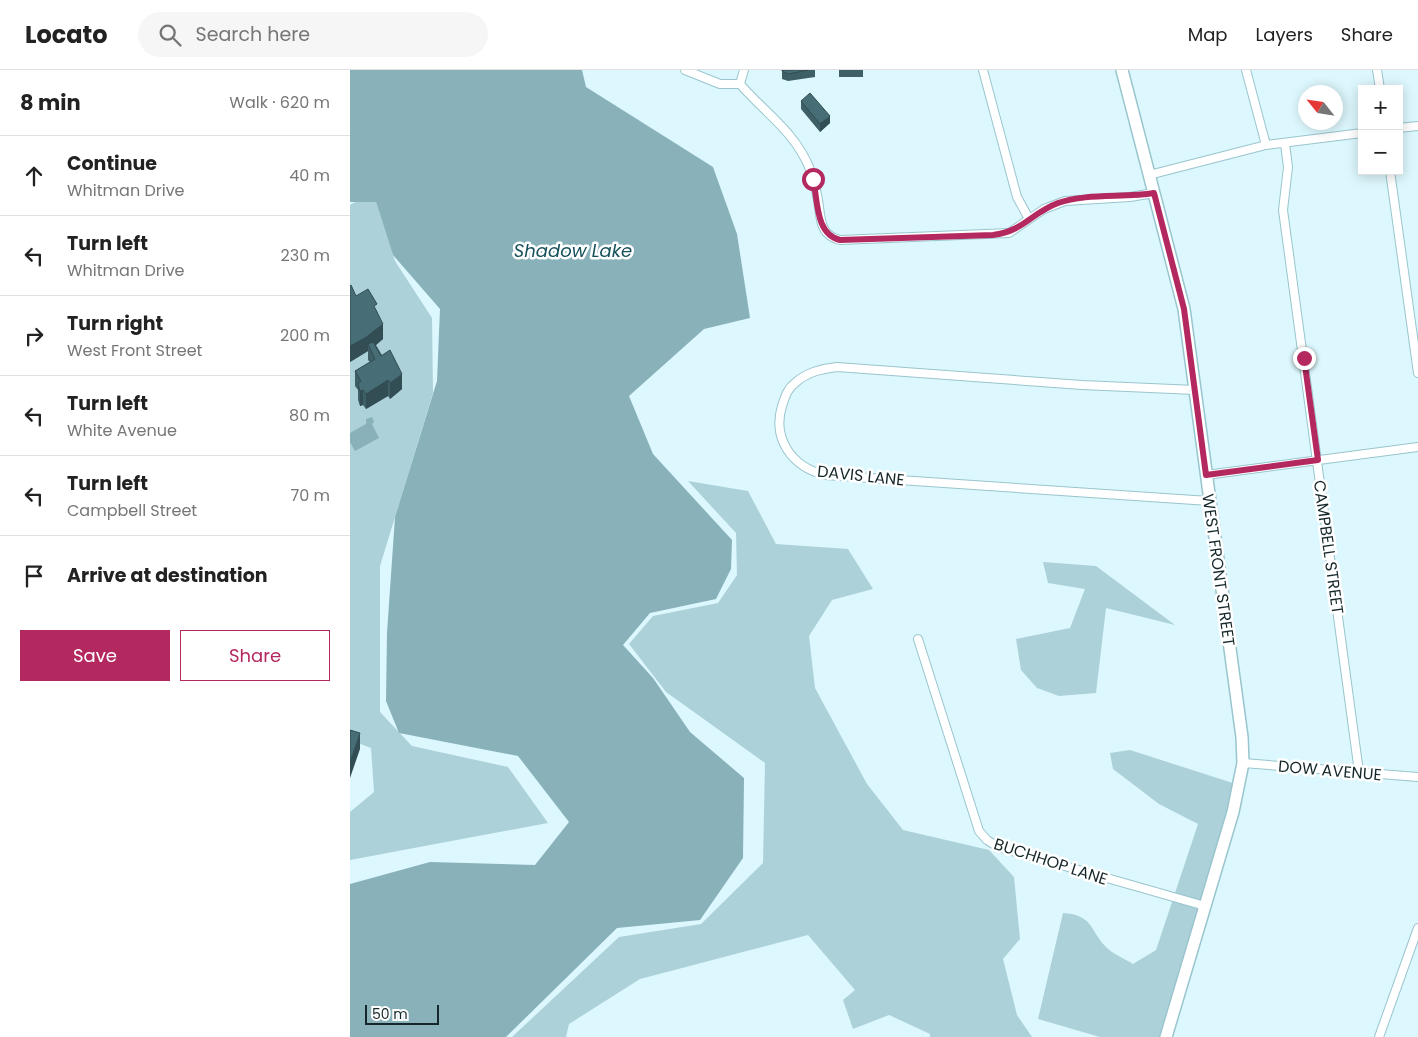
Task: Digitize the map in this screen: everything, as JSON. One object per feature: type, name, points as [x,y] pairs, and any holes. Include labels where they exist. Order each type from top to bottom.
[{"type":"street","points":[[685,70],[720,84],[740,84]]},
{"type":"street","points":[[740,84],[744,70]]},
{"type":"street","points":[[983,70],[1017,197],[1029,219]]},
{"type":"street","name":"WEST FRONT STREET","points":[[1122,70],[1184,309],[1209,501],[1241,721],[1243,763],[1233,812],[1166,1037]]},
{"type":"street","points":[[1246,70],[1266,145]]},
{"type":"street","points":[[1377,70],[1379,85]]},
{"type":"street","points":[[740,84],[754,101],[775,118],[798,146],[813,179],[820,221],[824,230],[833,239],[1009,233],[1044,209],[1065,201],[1130,197],[1154,193]]},
{"type":"street","points":[[1403,128],[1418,126]]},
{"type":"street","points":[[1149,175],[1266,145],[1358,134]]},
{"type":"street","name":"CAMPBELL STREET","points":[[1285,144],[1288,167],[1283,210],[1359,772]]},
{"type":"street","points":[[1391,175],[1418,373]]},
{"type":"street","name":"DAVIS LANE","points":[[1195,390],[1184,391],[847,367],[830,368],[812,372],[793,384],[787,392],[780,414],[779,433],[788,450],[800,463],[825,475],[1209,501]]},
{"type":"street","points":[[1206,475],[1418,447]]},
{"type":"street","name":"BUCHHOP LANE","points":[[918,639],[969,804],[980,831],[987,840],[998,847],[1205,906]]},
{"type":"street","name":"DOW AVENUE","points":[[1243,763],[1418,777]]},
{"type":"street","points":[[1379,1037],[1418,928]]},
{"type":"shaded area","points":[[357,201],[376,202],[395,261],[432,318],[433,393],[380,566],[380,712],[412,746],[508,767],[548,823],[350,860],[350,812],[374,792],[371,748],[350,740],[350,205]]},
{"type":"shaded area","points":[[688,481],[748,491],[776,544],[848,549],[873,589],[832,600],[809,636],[815,688],[867,784],[903,830],[989,850],[1014,877],[1020,939],[1003,959],[1017,1015],[1032,1037],[930,1037],[930,1034],[889,1015],[853,1029],[843,1000],[855,990],[808,935],[640,979],[569,1024],[566,1037],[512,1037],[619,937],[701,924],[763,863],[765,763],[666,692],[629,644],[653,616],[718,603],[737,575],[736,533]]},
{"type":"shaded area","points":[[1043,562],[1096,566],[1175,625],[1106,608],[1096,693],[1059,696],[1037,688],[1021,670],[1016,639],[1070,628],[1085,589],[1048,583]]},
{"type":"shaded area","points":[[1130,750],[1239,785],[1166,1037],[1100,1037],[1038,1019],[1063,913],[1073,914],[1085,920],[1106,947],[1133,964],[1156,950],[1198,824],[1159,804],[1113,769],[1110,753]]},
{"type":"water","name":"Shadow Lake","points":[[350,70],[582,70],[586,87],[713,167],[737,234],[750,318],[704,329],[629,396],[653,454],[732,540],[731,569],[716,599],[650,613],[623,645],[653,678],[690,732],[744,778],[743,858],[700,920],[617,928],[506,1037],[350,1037],[350,884],[430,862],[535,865],[569,822],[518,756],[399,733],[386,701],[387,633],[395,517],[437,381],[440,309],[393,255],[376,202],[350,202]]},
{"type":"water","points":[[372,417],[374,422],[372,424],[379,438],[355,451],[350,442],[350,433],[366,424],[366,419]]},
{"type":"building","points":[[782,70],[808,70],[788,74]]},
{"type":"building","points":[[810,93],[830,116],[820,124],[801,101]]},
{"type":"building","points":[[350,286],[356,296],[368,289],[377,304],[374,306],[383,324],[365,338],[350,346]]},
{"type":"building","points":[[373,342],[381,356],[390,350],[402,374],[390,383],[388,380],[366,394],[363,390],[360,391],[358,384],[361,381],[355,371],[375,359],[368,344]]},
{"type":"building","points":[[350,730],[360,733],[350,762]]},
{"type":"route","points":[[813,179],[820,210],[820,221],[829,236],[840,240],[1009,233],[1044,209],[1057,203],[1080,199],[1130,197],[1154,193],[1182,297],[1206,475],[1318,460],[1304,358]]}]
